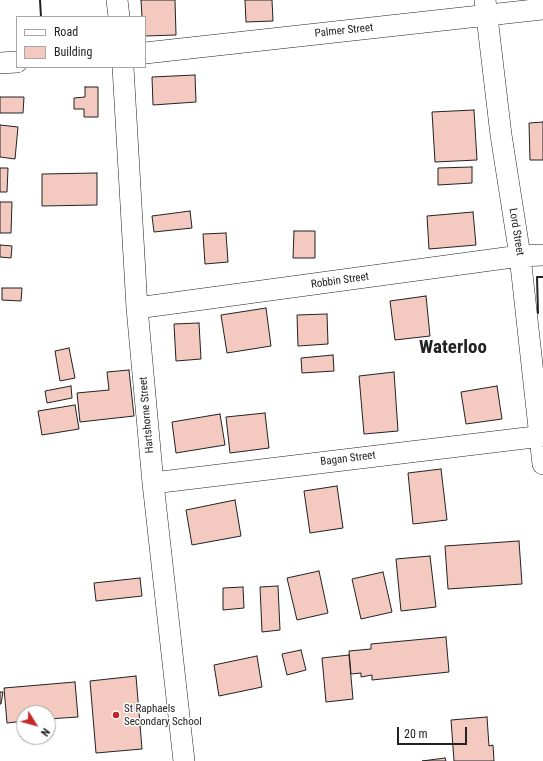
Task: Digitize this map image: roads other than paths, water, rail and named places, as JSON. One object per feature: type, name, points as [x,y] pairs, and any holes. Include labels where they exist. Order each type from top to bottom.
[{"type":"street","points":[[117,0],[119,16]]},
{"type":"street","name":"Palmer Street","points":[[146,53],[486,7],[543,9]]},
{"type":"street","name":"Lord Street","points":[[486,7],[501,135],[520,256],[542,436],[543,464]]},
{"type":"street","points":[[0,63],[16,62]]},
{"type":"street","name":"Hartshorne Street","points":[[123,68],[137,308],[153,483],[184,761]]},
{"type":"street","name":"Robbin Street","points":[[137,308],[520,256],[543,255]]},
{"type":"street","name":"Bagan Street","points":[[153,483],[542,436]]},
{"type":"place","name":"St Raphaels Secondary School","points":[[116,715]]},
{"type":"district","name":"Waterloo","points":[[453,348]]}]
